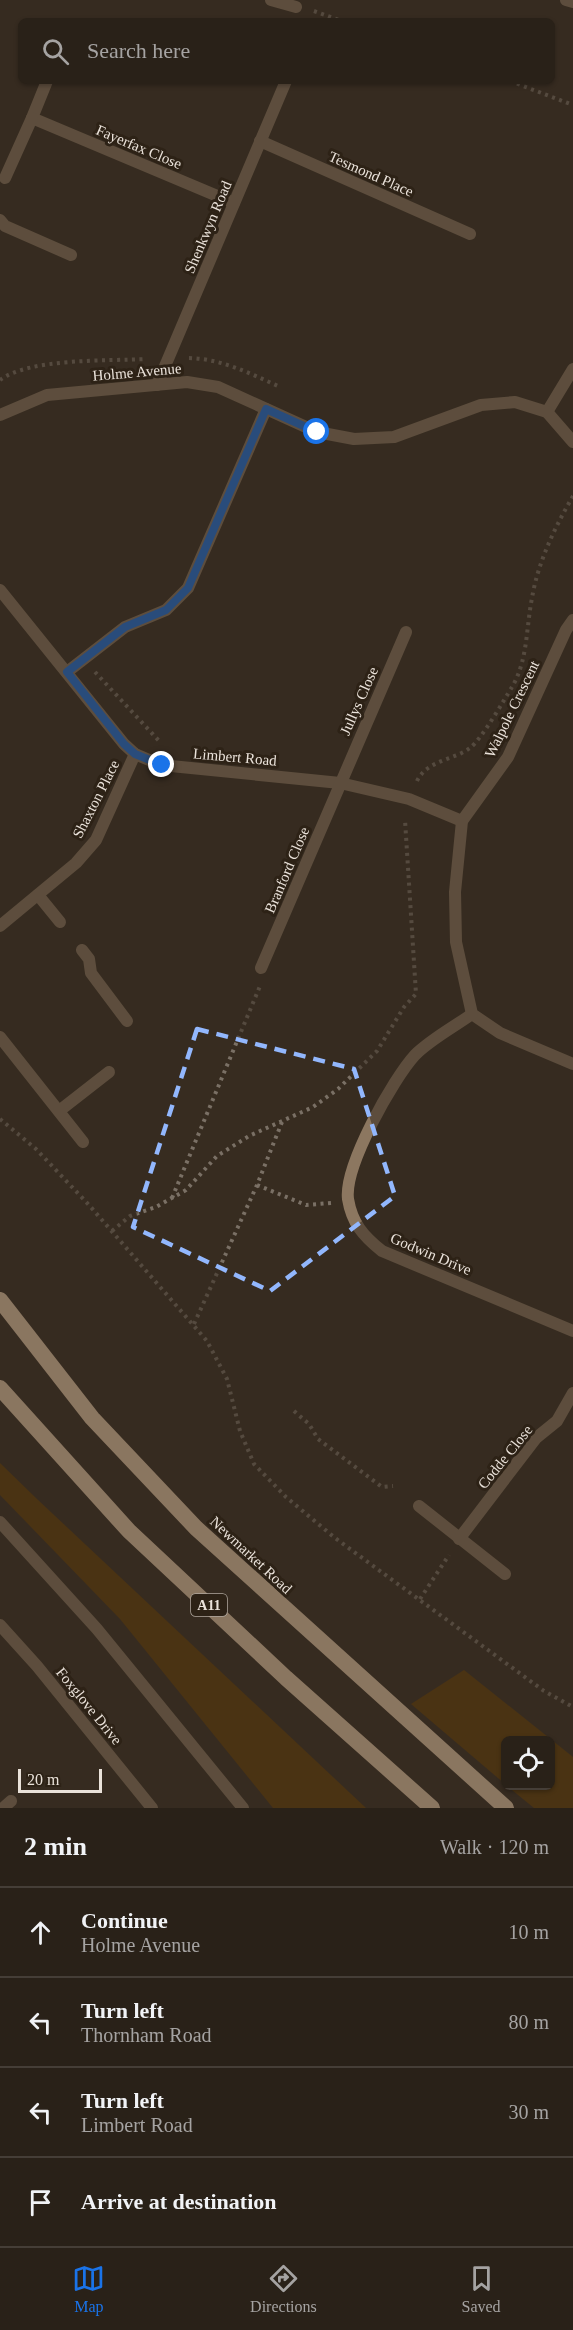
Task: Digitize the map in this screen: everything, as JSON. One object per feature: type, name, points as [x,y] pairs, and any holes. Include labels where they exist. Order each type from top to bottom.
[{"type":"highway","name":"Newmarket Road","points":[[0,1300],[92,1418],[196,1528],[506,1808]]},
{"type":"highway","name":"A11","points":[[0,1388],[129,1531],[286,1678],[432,1808]]},
{"type":"street","points":[[270,0],[296,8]]},
{"type":"street","points":[[566,0],[573,2]]},
{"type":"street","points":[[5,178],[46,84]]},
{"type":"street","name":"Shenkwyn Road","points":[[157,385],[285,84]]},
{"type":"street","name":"Fayerfax Close","points":[[32,118],[234,203]]},
{"type":"street","name":"Tesmond Place","points":[[261,141],[470,234]]},
{"type":"street","points":[[0,220],[5,226],[70,255]]},
{"type":"street","points":[[573,369],[547,412],[573,442]]},
{"type":"street","name":"Holme Avenue","points":[[0,415],[47,395],[187,382],[218,387],[317,432],[354,439],[394,437],[481,405],[515,402],[547,412]]},
{"type":"street","points":[[67,672],[125,627],[166,610],[188,588],[266,409]]},
{"type":"street","name":"Limbert Road","points":[[1,595],[67,672],[124,744],[135,754],[162,765],[340,783],[409,799],[462,821]]},
{"type":"street","name":"Walpole Crescent","points":[[462,821],[508,757],[566,630],[573,620]]},
{"type":"street","name":"Jullys Close","points":[[340,783],[406,632]]},
{"type":"street","name":"Shaxton Place","points":[[0,926],[76,863],[96,840],[135,754]]},
{"type":"street","name":"Branford Close","points":[[261,969],[340,783]]},
{"type":"street","points":[[462,821],[455,892],[456,942],[472,1014],[500,1033],[573,1064]]},
{"type":"street","points":[[38,895],[60,922]]},
{"type":"street","points":[[82,950],[89,958],[91,973],[127,1021]]},
{"type":"street","name":"Godwin Drive","points":[[472,1014],[416,1054],[388,1090],[351,1175],[348,1196],[352,1216],[361,1234],[382,1251],[573,1331]]},
{"type":"street","points":[[0,1037],[83,1142]]},
{"type":"street","points":[[58,1112],[109,1072]]},
{"type":"street","name":"Codde Close","points":[[459,1539],[536,1438],[557,1421],[573,1394]]},
{"type":"street","points":[[419,1506],[505,1574]]},
{"type":"street","points":[[0,1522],[97,1629],[243,1808]]},
{"type":"street","name":"Foxglove Drive","points":[[0,1625],[37,1666],[152,1808]]},
{"type":"path","points":[[296,8],[331,18]]},
{"type":"path","points":[[518,84],[573,105]]},
{"type":"path","points":[[67,672],[95,672],[182,767]]},
{"type":"path","points":[[171,1198],[265,974],[261,969]]},
{"type":"path","points":[[0,1119],[36,1149],[112,1231],[207,1341],[227,1379],[240,1431],[254,1464],[286,1497],[335,1538],[544,1691],[573,1707]]},
{"type":"path","points":[[112,1231],[130,1216],[186,1190],[217,1155],[249,1136],[282,1121],[257,1185],[194,1324]]},
{"type":"path","points":[[257,1185],[306,1205],[328,1204],[348,1196]]},
{"type":"path","points":[[294,1411],[309,1424],[318,1439],[382,1487],[393,1486]]},
{"type":"path","points":[[420,1599],[459,1539]]},
{"type":"highlighted area","points":[[197,1029],[354,1069],[395,1196],[270,1291],[133,1227]]},
{"type":"shaded area","points":[[0,1463],[366,1808],[273,1808],[120,1619],[0,1495]]},
{"type":"shaded area","points":[[464,1670],[547,1736],[501,1736],[501,1781],[411,1704]]},
{"type":"shaded area","points":[[555,1743],[573,1757],[573,1808],[534,1808],[512,1790],[555,1790]]},
{"type":"route","points":[[162,765],[135,754],[124,744],[67,672],[125,627],[166,610],[188,588],[266,409],[317,432]]}]
